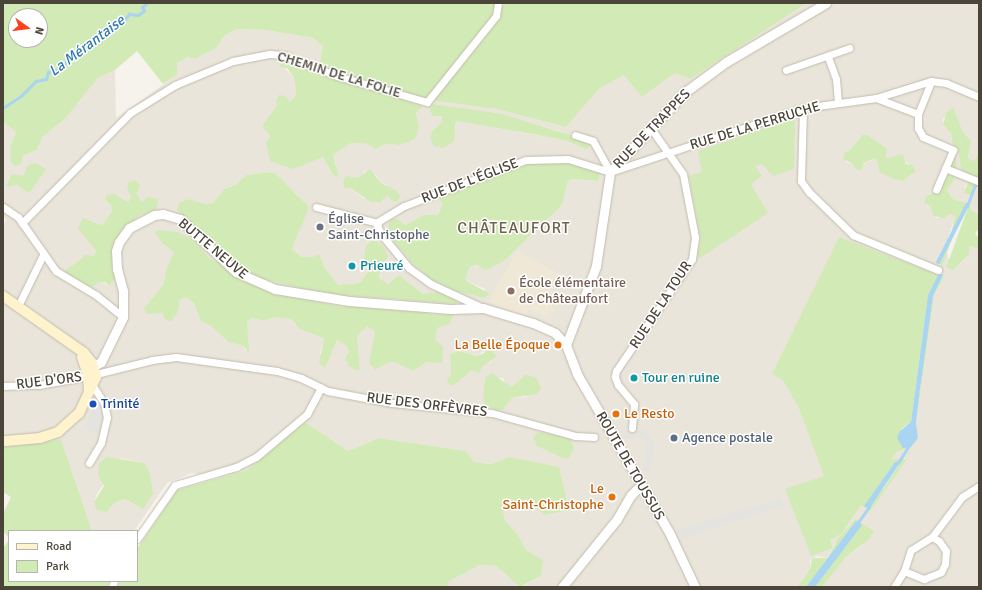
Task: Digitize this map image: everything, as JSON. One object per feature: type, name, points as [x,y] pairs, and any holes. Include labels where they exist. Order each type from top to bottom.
[{"type":"main road","points":[[3,296],[78,349],[95,370],[93,386],[76,418],[58,432],[40,438],[3,442]]},
{"type":"main road","points":[[89,396],[95,370]]},
{"type":"street","name":"CHEMIN DE LA FOLIE","points":[[22,223],[130,113],[175,85],[233,60],[270,54],[283,55],[337,76],[427,102],[496,16],[498,3]]},
{"type":"street","name":"RUE DE TRAPPES","points":[[566,345],[596,266],[610,172],[684,92],[720,67],[826,3]]},
{"type":"street","points":[[786,70],[828,57],[849,48]]},
{"type":"street","points":[[828,57],[836,79],[838,102]]},
{"type":"street","points":[[931,81],[918,114],[918,128],[923,137],[953,150],[936,190]]},
{"type":"street","name":"RUE DE LA PERRUCHE","points":[[670,152],[803,108],[876,98],[931,81],[946,83],[979,97]]},
{"type":"street","points":[[876,98],[918,114]]},
{"type":"street","points":[[803,108],[801,181],[809,192],[853,235],[938,270]]},
{"type":"street","name":"RUE DE LA TOUR","points":[[632,428],[634,404],[618,385],[615,377],[616,371],[692,259],[696,237],[683,174],[670,152],[650,127]]},
{"type":"street","points":[[575,135],[593,141],[610,172],[670,152]]},
{"type":"street","name":"RUE DE L'ÉGLISE","points":[[378,222],[404,206],[526,160],[568,160],[610,172]]},
{"type":"street","points":[[945,168],[979,182]]},
{"type":"street","points":[[3,207],[14,214],[22,223],[43,255],[56,271],[96,295],[124,317]]},
{"type":"street","points":[[316,207],[378,222],[385,240],[409,268],[431,284],[483,308]]},
{"type":"street","name":"BUTTE NEUVE","points":[[95,370],[124,317],[124,291],[117,269],[116,251],[119,242],[129,228],[136,222],[145,218],[163,214],[188,224],[236,272],[275,289],[349,301],[451,309],[483,308],[536,324],[555,333],[566,345]]},
{"type":"street","points":[[18,306],[43,255]]},
{"type":"street","name":"ROUTE DE TOUSSUS","points":[[566,345],[577,374],[677,548],[695,587]]},
{"type":"street","name":"RUE DES ORFÈVRES","points":[[95,370],[176,357],[288,373],[321,388],[392,403],[492,413],[575,436],[594,437]]},
{"type":"street","name":"RUE D'ORS","points":[[3,386],[28,386],[95,370]]},
{"type":"street","points":[[90,463],[101,443],[107,418],[104,403],[93,386]]},
{"type":"street","points":[[138,538],[175,485],[236,467],[256,457],[307,414],[321,388]]},
{"type":"street","points":[[562,587],[617,519],[631,495],[641,485]]},
{"type":"street","points":[[894,587],[904,571],[911,550],[932,537],[962,497],[979,486]]},
{"type":"street","points":[[904,571],[924,579],[940,572],[946,564],[946,551],[939,541],[932,537]]},
{"type":"shaded area","points":[[807,3],[979,3],[979,152],[974,161],[968,158],[971,141],[963,132],[953,107],[943,119],[943,125],[951,133],[953,147],[959,155],[967,175],[968,182],[964,188],[976,188],[979,185],[979,214],[971,210],[970,204],[953,199],[947,190],[954,180],[957,160],[951,164],[941,189],[927,196],[927,206],[931,208],[933,216],[937,218],[950,214],[955,216],[945,248],[953,270],[969,256],[969,246],[979,249],[979,587],[822,587],[846,557],[863,545],[850,526],[834,544],[828,558],[817,556],[810,560],[810,569],[797,587],[522,587],[541,576],[516,532],[505,521],[503,511],[526,499],[544,515],[509,457],[491,464],[474,462],[466,451],[379,438],[348,451],[305,422],[247,470],[218,477],[192,473],[167,483],[135,530],[92,530],[61,439],[3,447],[3,228],[6,220],[3,216],[3,122],[16,132],[10,147],[23,156],[37,150],[42,137],[65,119],[98,78],[115,70],[116,118],[177,75],[177,63],[188,57],[195,59],[216,48],[224,36],[237,29],[266,30],[313,38],[323,46],[319,66],[430,100],[496,109],[566,127],[600,88],[624,74],[642,97],[675,73],[690,79]],"holes":[[[283,57],[416,112],[419,128],[400,145],[385,144],[376,149],[365,143],[351,143],[333,155],[336,165],[333,175],[323,157],[315,159],[270,153],[266,143],[270,136],[263,126],[277,105],[290,103],[295,97],[296,90],[294,78],[278,61]],[[434,104],[503,114],[562,132],[585,149],[567,141],[456,121],[456,129],[433,130],[443,122]],[[862,135],[868,135],[880,145],[888,158],[903,159],[916,171],[903,181],[875,158],[855,169],[853,164],[846,162],[845,152],[850,150]],[[364,171],[376,175],[381,183],[388,185],[364,199],[350,188],[363,177]],[[271,172],[299,196],[300,229],[292,249],[300,257],[312,257],[319,254],[325,268],[338,285],[360,283],[369,270],[364,258],[381,265],[379,278],[388,284],[399,275],[423,294],[438,292],[394,301],[238,269],[177,210],[190,199],[205,204],[213,203],[224,189],[235,185],[246,175]],[[600,173],[598,181],[572,179],[568,181],[562,205],[504,261],[470,267],[465,280],[485,289],[484,298],[455,291],[432,280],[414,265],[396,218],[406,225],[423,215],[438,215],[442,205],[439,197]],[[127,189],[142,203],[148,197],[156,210],[140,215],[125,228],[109,286],[73,264],[94,256],[96,251],[86,238],[93,221],[102,225],[112,211],[115,194],[128,202],[131,197]],[[196,241],[210,259],[299,298],[342,307],[351,304],[422,311],[433,315],[453,314],[437,328],[427,362],[413,371],[394,362],[388,363],[375,370],[371,354],[375,332],[367,325],[357,336],[360,369],[347,346],[337,339],[325,368],[320,353],[324,338],[299,329],[292,319],[285,317],[275,317],[263,321],[253,318],[247,322],[246,352],[244,346],[200,320],[194,303],[186,297],[180,300],[178,312],[165,320],[162,313],[143,309],[164,284],[165,273],[174,252],[163,244]],[[933,271],[944,277],[934,296],[916,424],[918,437],[910,448],[896,452]],[[459,351],[478,356],[483,351],[492,361],[466,373],[461,380],[447,379],[451,374],[450,354]],[[525,375],[527,397],[512,398],[503,410],[483,395],[485,378],[503,378],[506,386],[511,387]],[[120,458],[145,463],[143,509],[125,499],[114,503],[107,512],[96,510],[94,502],[97,494]],[[906,458],[870,511],[861,505],[890,460]]]},
{"type":"shaded area","points":[[517,251],[562,275],[550,295],[555,311],[549,313],[547,318],[529,309],[525,317],[488,302]]},
{"type":"shaded area","points":[[98,400],[104,409],[101,432],[92,434],[85,425]]},
{"type":"shaded area","points":[[641,430],[647,432],[655,445],[650,472],[643,470],[647,451],[646,442],[640,437],[624,439],[623,431]]},
{"type":"shaded area","points":[[781,498],[784,506],[681,539],[676,530]]},
{"type":"shaded area","points":[[479,565],[496,566],[520,587],[449,587],[448,582]]},
{"type":"green space","points":[[3,3],[494,3],[496,7],[494,15],[427,99],[319,66],[323,46],[313,38],[266,30],[237,29],[224,36],[216,48],[195,59],[188,57],[177,63],[177,75],[163,84],[137,51],[115,70],[98,78],[65,119],[42,137],[37,150],[23,156],[21,164],[15,166],[11,162],[10,147],[16,132],[3,122]]},
{"type":"green space","points":[[507,3],[807,3],[690,79],[675,73],[642,97],[624,75],[600,88],[566,127],[496,109],[430,100],[500,7]]},
{"type":"green space","points":[[283,57],[423,107],[416,112],[419,128],[415,139],[400,145],[385,144],[376,149],[365,143],[351,143],[333,155],[339,177],[333,175],[323,157],[293,169],[270,161],[266,143],[270,136],[262,126],[277,105],[276,100],[279,95],[285,96],[290,102],[295,97],[296,90],[294,78],[287,68],[281,67],[278,61]]},
{"type":"green space","points":[[434,104],[503,114],[586,140],[590,143],[589,148],[585,149],[567,141],[456,121],[454,141],[444,148],[434,146],[430,138],[433,130],[442,122],[441,116],[433,116],[430,111],[430,106]]},
{"type":"green space","points":[[953,107],[963,132],[971,141],[968,158],[974,161],[979,152],[979,185],[969,195],[964,193],[968,182],[967,175],[961,168],[959,155],[953,147],[951,133],[943,125],[946,113]]},
{"type":"green space","points":[[795,118],[794,169],[773,176],[762,164],[755,166],[762,176],[751,184],[768,213],[700,258],[697,255],[701,240],[689,176],[702,172],[698,151]]},
{"type":"green space","points":[[862,135],[868,135],[887,149],[886,156],[888,158],[903,154],[906,164],[912,165],[916,171],[903,181],[894,179],[879,172],[878,163],[875,158],[864,163],[861,170],[855,169],[853,164],[843,159],[845,152],[850,150]]},
{"type":"green space","points":[[955,157],[957,160],[954,180],[947,190],[953,199],[970,204],[971,210],[979,214],[979,228],[975,234],[979,238],[979,249],[969,246],[969,255],[953,270],[946,268],[941,266],[940,262],[950,238],[955,216],[950,214],[944,218],[933,216],[931,208],[924,202],[927,196],[941,189],[951,159]],"holes":[[[969,205],[946,268],[942,266],[963,210]]]},
{"type":"green space","points":[[559,162],[578,165],[600,173],[598,181],[572,179],[568,181],[562,205],[504,261],[486,270],[477,265],[470,267],[465,280],[490,294],[484,298],[455,291],[432,280],[414,265],[392,239],[388,229],[390,220],[396,218],[406,225],[423,215],[438,215],[442,205],[439,197],[525,163]]},
{"type":"green space","points":[[36,163],[46,169],[31,191],[27,192],[16,184],[10,187],[6,186],[12,174],[23,176],[28,165]]},
{"type":"green space","points":[[370,169],[381,183],[396,190],[400,196],[398,201],[393,201],[387,195],[380,202],[371,202],[350,188],[345,188],[343,184],[345,176],[358,178]]},
{"type":"green space","points":[[271,172],[277,175],[309,207],[292,249],[301,257],[312,257],[319,254],[325,268],[338,285],[360,283],[369,270],[364,258],[366,245],[374,240],[384,247],[388,257],[381,265],[379,278],[388,284],[399,275],[423,294],[438,292],[456,299],[457,304],[328,294],[257,278],[238,269],[177,210],[180,202],[190,199],[205,204],[213,203],[224,189],[235,185],[246,175]]},
{"type":"green space","points":[[136,180],[140,186],[136,194],[142,202],[148,197],[158,199],[156,210],[140,215],[125,228],[117,241],[117,276],[109,286],[105,282],[99,282],[93,287],[80,284],[64,272],[86,255],[94,256],[96,251],[78,228],[83,218],[102,225],[112,211],[111,205],[105,199],[107,195],[115,194],[128,202],[131,197],[127,189],[129,182]]},
{"type":"green space","points":[[159,230],[177,232],[196,241],[210,259],[299,298],[342,307],[351,304],[422,311],[434,315],[454,314],[449,324],[437,328],[435,340],[443,346],[442,363],[427,362],[413,371],[394,362],[388,363],[375,370],[369,363],[375,332],[367,326],[357,336],[360,369],[356,370],[349,366],[345,358],[349,353],[347,346],[337,340],[325,368],[319,363],[324,338],[299,329],[292,319],[275,317],[263,321],[253,318],[247,322],[249,353],[244,346],[229,342],[212,327],[200,320],[194,303],[186,297],[180,300],[178,312],[171,321],[165,320],[162,313],[148,314],[143,309],[164,284],[165,273],[174,252],[163,244],[155,232]]},
{"type":"green space","points":[[839,237],[939,275],[928,295],[911,422],[902,428],[897,438],[911,447],[896,452],[891,459],[907,459],[870,511],[861,505],[841,534],[830,540],[833,548],[811,556],[785,489],[824,476],[799,408],[783,380],[772,374]],"holes":[[[902,460],[884,488],[865,506],[895,462]]]},
{"type":"green space","points":[[942,276],[944,277],[934,296],[916,424],[933,296]]},
{"type":"green space","points":[[491,350],[497,356],[482,367],[479,373],[472,370],[454,385],[449,385],[447,379],[451,374],[450,354],[459,351],[477,356]]},
{"type":"green space","points":[[492,373],[511,387],[525,375],[536,377],[541,388],[537,394],[512,398],[503,410],[496,410],[485,405],[483,395],[485,378]]},
{"type":"green space","points":[[305,422],[348,451],[379,438],[466,451],[474,462],[491,464],[509,457],[559,467],[569,510],[544,515],[526,499],[503,511],[505,521],[516,532],[527,551],[543,560],[541,576],[520,587],[496,566],[479,565],[448,582],[449,587],[118,587],[120,582],[138,582],[138,548],[177,490],[247,470]]},
{"type":"green space","points":[[538,432],[570,438],[574,448],[569,458],[563,458],[537,446],[533,438]]},
{"type":"green space","points":[[61,439],[92,530],[8,530],[8,537],[3,531],[3,514],[11,497],[3,492],[3,447]]},
{"type":"green space","points":[[107,457],[145,463],[150,474],[153,494],[143,509],[125,499],[114,503],[107,512],[96,510],[94,502],[104,486],[98,475],[99,463]]},
{"type":"green space","points":[[856,519],[874,531],[868,540],[846,557],[822,587],[815,587],[861,525],[856,521],[827,562],[806,587],[797,587],[810,569],[812,558],[828,558],[837,540]]},
{"type":"green space","points":[[8,541],[8,582],[109,582],[107,587],[3,587],[3,548]]},
{"type":"water","points":[[966,203],[970,205],[939,265],[936,263]]},
{"type":"water","points":[[939,273],[943,275],[933,296],[916,423],[918,438],[911,447],[903,448],[897,438],[900,431],[911,422],[928,295]]},
{"type":"water","points":[[902,460],[869,509],[864,506],[895,462]]},
{"type":"water","points":[[856,521],[862,525],[831,566],[815,587],[806,587]]},
{"type":"waterway","name":"La Mérantaise","points":[[3,108],[21,96],[36,81],[46,79],[48,72],[61,69],[70,57],[123,22],[129,14],[138,15],[144,11],[142,7],[147,3]]},
{"type":"waterway","points":[[967,206],[976,183]]},
{"type":"waterway","points":[[898,463],[908,447]]},
{"type":"waterway","points":[[857,524],[869,507]]},
{"type":"place","name":"Église Saint-Christophe","points":[[320,227]]},
{"type":"place","name":"Prieuré","points":[[352,266]]},
{"type":"place","name":"École élémentaire de Châteaufort","points":[[511,291]]},
{"type":"place","name":"La Belle Époque","points":[[558,345]]},
{"type":"place","name":"Tour en ruine","points":[[634,378]]},
{"type":"place","name":"Trinité","points":[[93,404]]},
{"type":"place","name":"Le Resto","points":[[616,414]]},
{"type":"place","name":"Agence postale","points":[[674,438]]},
{"type":"place","name":"Le Saint-Christophe","points":[[612,497]]},
{"type":"district","name":"CHÂTEAUFORT","points":[[514,228]]}]
